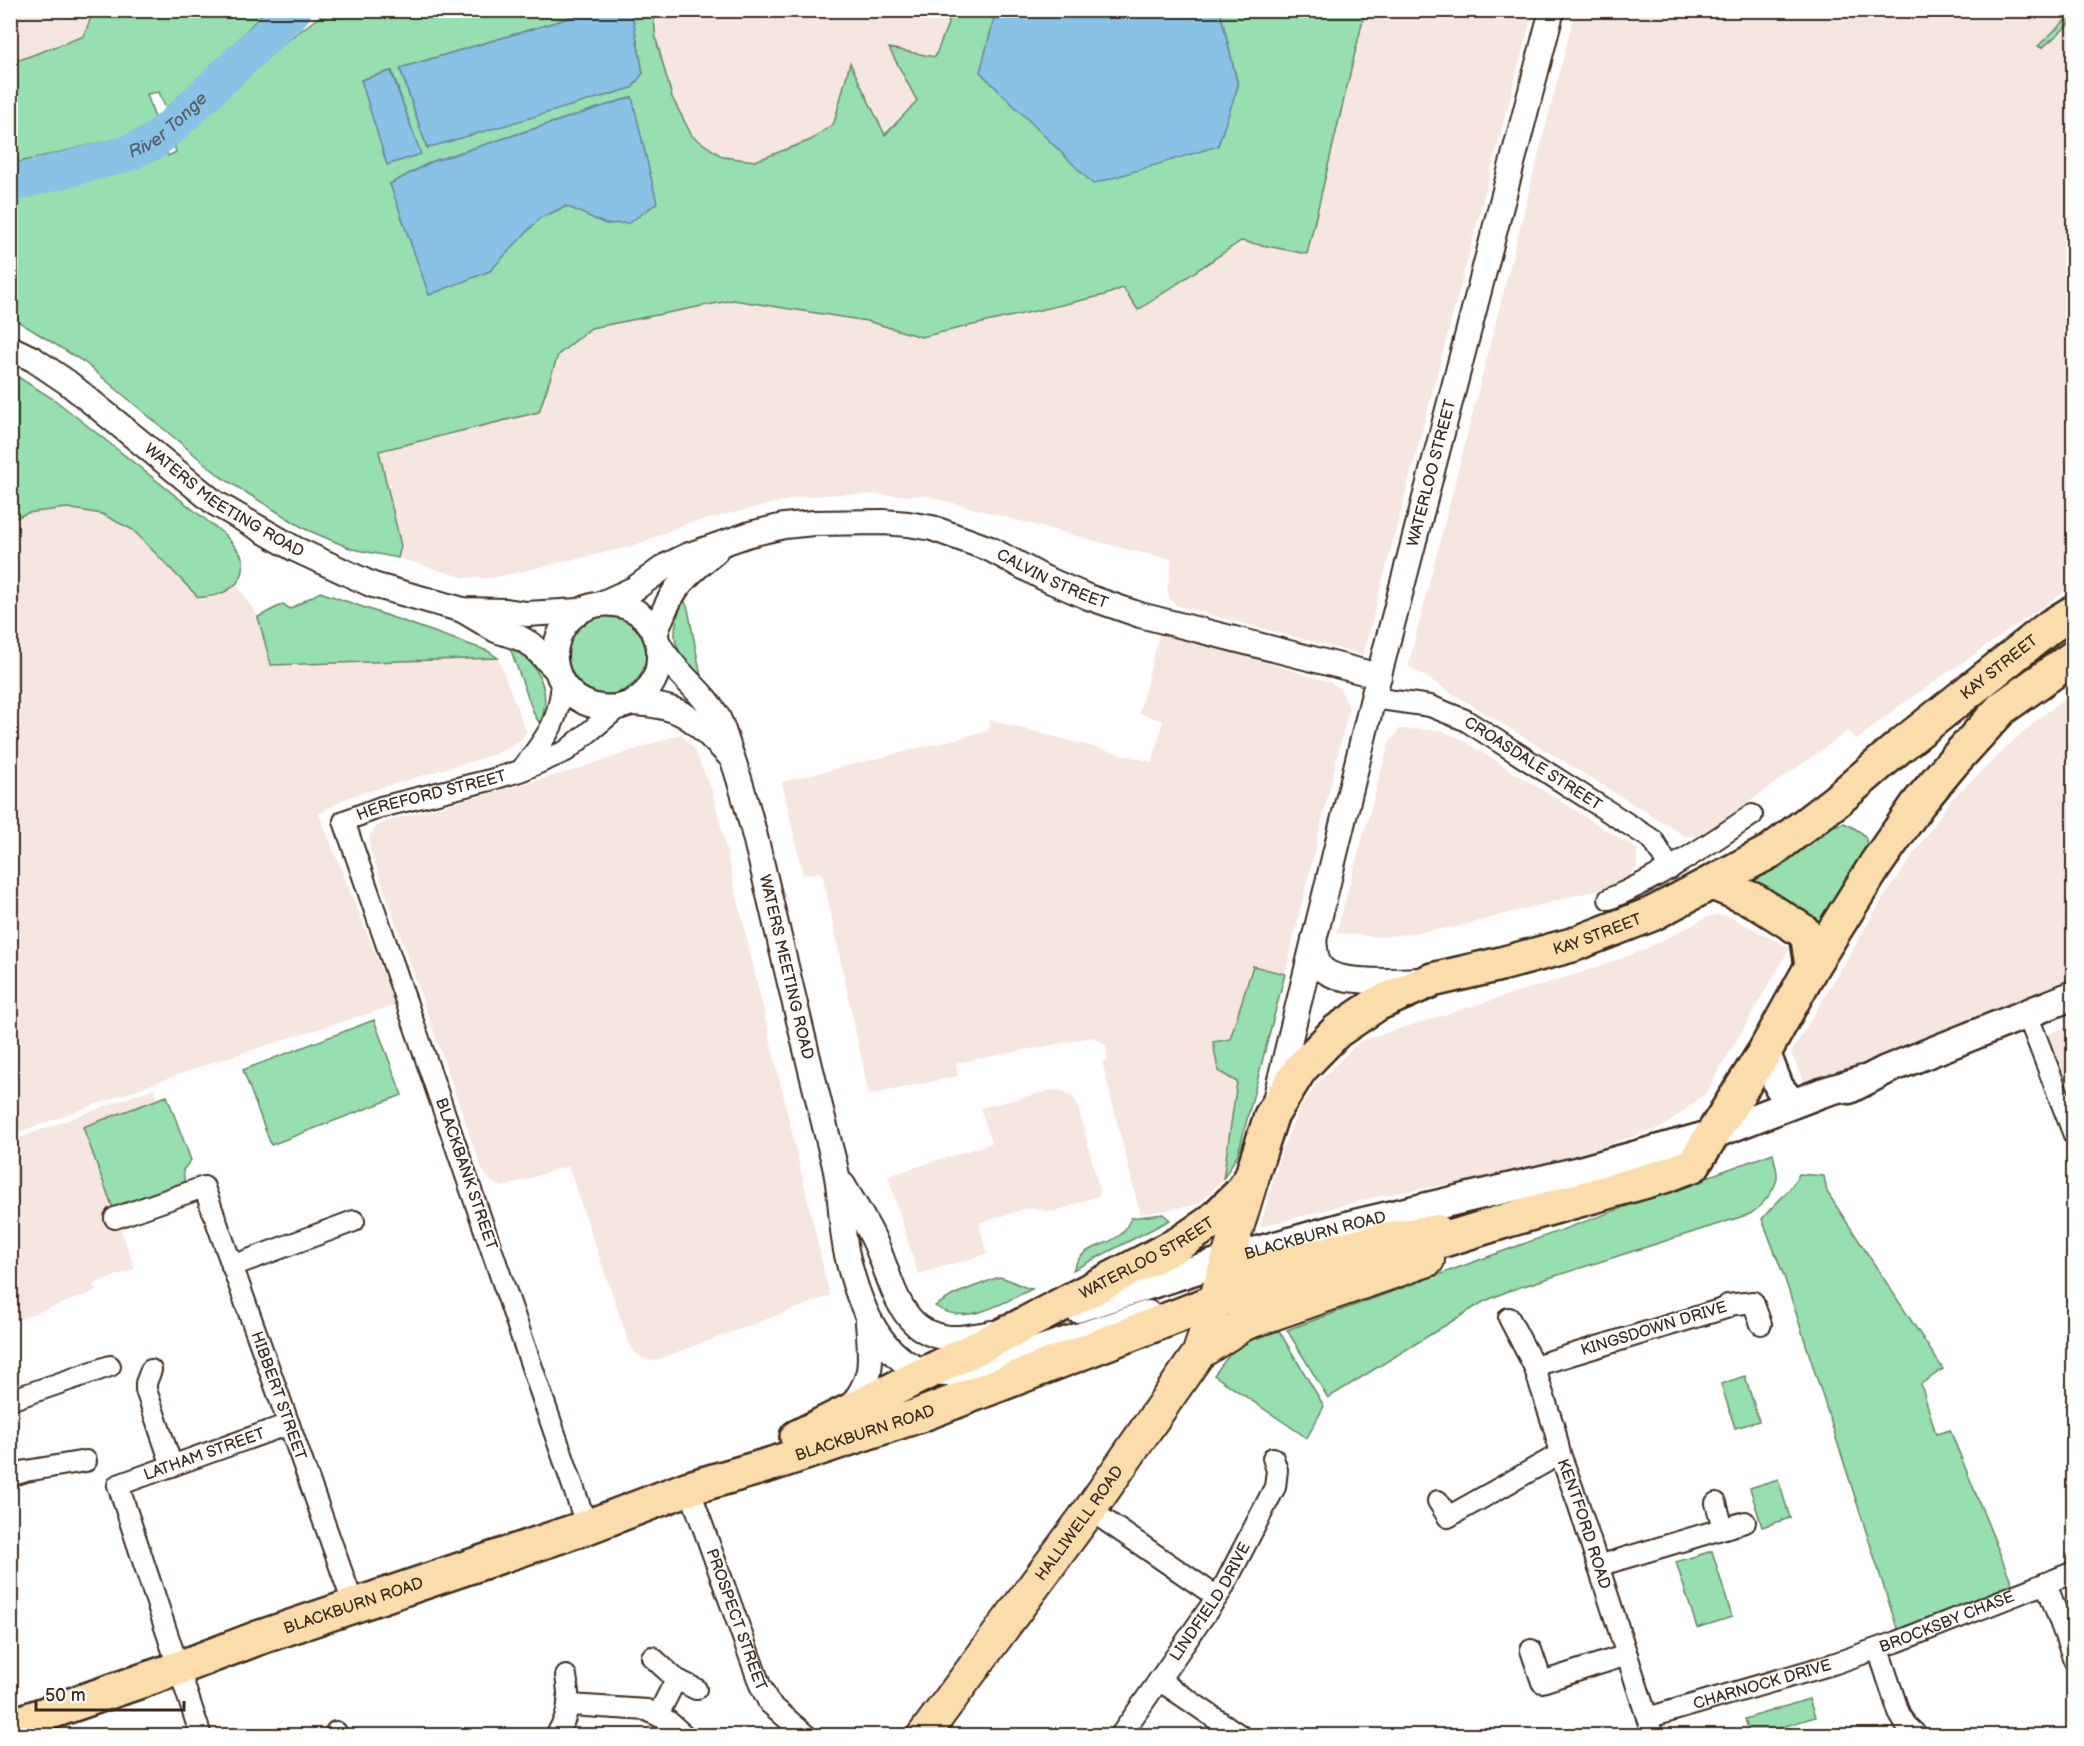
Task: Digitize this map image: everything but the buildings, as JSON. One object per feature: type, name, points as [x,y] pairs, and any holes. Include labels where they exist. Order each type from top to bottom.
[{"type":"highway","name":"KAY STREET","points":[[1258,1160],[1271,1116],[1300,1069],[1337,1031],[1377,1004],[1432,980],[1572,945],[1652,914],[1771,851],[1836,801],[1899,747],[2050,626],[2073,612]]},
{"type":"highway","name":"KAY STREET","points":[[1679,1171],[1714,1134],[1765,1051],[1812,966],[1876,864],[1918,804],[2002,708],[2073,657]]},
{"type":"highway","points":[[1712,884],[1754,900],[1803,931],[1808,939],[1812,966]]},
{"type":"highway","name":"WATERLOO STREET","points":[[1013,1330],[1180,1243],[1211,1222],[1242,1193],[1258,1160]]},
{"type":"highway","name":"BLACKBURN ROAD","points":[[10,1726],[179,1668],[258,1638],[587,1527],[693,1487],[772,1464],[920,1415],[1207,1305],[1368,1263],[1679,1171]]},
{"type":"highway","name":"BLACKBURN ROAD","points":[[693,1487],[1013,1330]]},
{"type":"main road","points":[[1199,1353],[1234,1329],[1281,1310],[1359,1285],[1679,1171],[1817,1108],[1864,1080],[2073,995]]},
{"type":"main road","points":[[1765,1051],[1779,1088],[1792,1103]]},
{"type":"main road","name":"BLACKBURN ROAD","points":[[1013,1330],[1229,1258],[1351,1225],[1576,1172],[1714,1134],[1792,1103],[1864,1080]]},
{"type":"main road","name":"KAY STREET","points":[[1207,1305],[1229,1258],[1258,1160]]},
{"type":"main road","points":[[1229,1258],[1239,1267],[1265,1268],[1390,1238],[1508,1220]]},
{"type":"main road","name":"HALLIWELL ROAD","points":[[923,1736],[1090,1510],[1199,1353],[1207,1305]]},
{"type":"street","name":"WATERLOO STREET","points":[[1271,1116],[1376,687],[1552,10]]},
{"type":"street","name":"WATERS MEETING ROAD","points":[[10,348],[33,359],[67,382],[215,503],[295,549],[373,585],[463,610],[526,614],[579,611]]},
{"type":"street","name":"CALVIN STREET","points":[[603,603],[634,589],[666,566],[689,555],[750,534],[784,526],[814,523],[883,522],[932,528],[990,549],[1044,578],[1088,597],[1376,687]]},
{"type":"street","name":"CALVIN STREET","points":[[657,640],[663,609],[674,589],[697,566],[726,543]]},
{"type":"street","points":[[603,603],[617,604],[632,609],[644,617],[657,640],[659,663],[656,675],[650,687],[625,705],[606,708],[580,701],[570,693],[559,676],[555,657],[556,644],[561,630],[579,611],[603,603]]},
{"type":"street","name":"WATERS MEETING ROAD","points":[[463,610],[496,630],[520,638],[532,645],[559,676]]},
{"type":"street","name":"WATERS MEETING ROAD","points":[[657,640],[679,672],[704,696],[719,719],[749,811],[837,1175],[847,1254],[868,1320],[880,1339],[894,1354],[928,1372]]},
{"type":"street","name":"HEREFORD STREET","points":[[520,771],[553,725],[558,712],[559,676]]},
{"type":"street","name":"CROASDALE STREET","points":[[1376,687],[1465,720],[1653,840],[1670,869]]},
{"type":"street","name":"WATERS MEETING ROAD","points":[[625,705],[657,704],[676,710],[696,722],[732,759]]},
{"type":"street","name":"HEREFORD STREET","points":[[344,821],[381,807],[520,771],[566,751],[625,705]]},
{"type":"street","points":[[1609,899],[1670,869],[1752,815]]},
{"type":"street","name":"BLACKBANK STREET","points":[[344,821],[587,1527]]},
{"type":"street","points":[[1314,936],[1316,956],[1320,966],[1336,977],[1432,980]]},
{"type":"street","points":[[2027,1014],[2073,1136]]},
{"type":"street","name":"WATERS MEETING ROAD","points":[[837,1175],[875,1241],[898,1303],[914,1324],[946,1337],[960,1338],[1013,1330]]},
{"type":"street","name":"HIBBERT STREET","points":[[115,1218],[204,1187],[354,1606]]},
{"type":"street","points":[[232,1266],[354,1221]]},
{"type":"street","name":"KINGSDOWN DRIVE","points":[[1534,1366],[1726,1308],[1728,1305],[1753,1302],[1761,1323]]},
{"type":"street","name":"BLACKBURN ROAD","points":[[928,1372],[949,1374],[972,1370],[1137,1315],[1207,1305]]},
{"type":"street","name":"KENTFORD ROAD","points":[[1509,1318],[1534,1366],[1560,1454],[1650,1727]]},
{"type":"street","points":[[844,1414],[862,1393],[868,1378],[871,1362],[868,1320]]},
{"type":"street","points":[[10,1400],[110,1366]]},
{"type":"street","points":[[151,1370],[146,1390],[172,1466]]},
{"type":"street","name":"LATHAM STREET","points":[[179,1668],[118,1485],[289,1424]]},
{"type":"street","points":[[1438,1501],[1448,1517],[1560,1454]]},
{"type":"street","name":"LINDFIELD DRIVE","points":[[1120,1736],[1217,1597],[1275,1486],[1277,1470],[1274,1458]]},
{"type":"street","points":[[10,1476],[26,1471],[86,1461]]},
{"type":"street","name":"PROSPECT STREET","points":[[693,1487],[764,1694],[769,1703],[807,1736]]},
{"type":"street","points":[[1716,1503],[1723,1528]]},
{"type":"street","points":[[1090,1510],[1217,1597]]},
{"type":"street","points":[[1598,1566],[1745,1522]]},
{"type":"street","name":"BROCKSBY CHASE","points":[[1918,1736],[1906,1725],[1899,1713],[1878,1649],[2073,1572]]},
{"type":"street","points":[[2046,1583],[2073,1660]]},
{"type":"street","name":"CHARNOCK DRIVE","points":[[1650,1727],[1878,1649]]},
{"type":"street","points":[[1531,1650],[1542,1682],[1627,1655]]},
{"type":"street","points":[[651,1657],[676,1679],[696,1689]]},
{"type":"street","points":[[179,1668],[201,1736]]},
{"type":"street","points":[[555,1736],[563,1726],[570,1705],[566,1676]]},
{"type":"street","points":[[658,1715],[676,1679]]},
{"type":"street","points":[[1159,1680],[1241,1736]]},
{"type":"street","points":[[570,1705],[647,1710],[658,1715],[685,1736]]},
{"type":"shaded area","points":[[11,11],[91,11],[92,14],[84,36],[11,63]]},
{"type":"shaded area","points":[[653,11],[953,11],[935,57],[890,48],[917,101],[885,135],[850,64],[834,123],[811,140],[755,161],[723,157],[692,136],[672,97],[656,39]]},
{"type":"shaded area","points":[[1365,11],[1533,11],[1363,655],[1178,606],[1171,601],[1167,592],[1172,559],[1133,551],[927,496],[841,494],[801,497],[685,524],[633,546],[492,578],[465,578],[398,558],[401,546],[379,451],[539,412],[558,355],[591,328],[733,300],[867,321],[921,337],[1105,295],[1123,287],[1138,310],[1241,241],[1307,254]]},
{"type":"shaded area","points":[[1575,11],[2073,11],[2073,586],[1895,709],[1857,740],[1848,731],[1701,836],[1685,836],[1408,666]]},
{"type":"shaded area","points":[[67,508],[102,514],[133,530],[198,597],[210,598],[237,585],[258,617],[271,665],[498,658],[526,731],[522,739],[496,754],[346,798],[319,814],[396,1005],[216,1061],[11,1135],[11,520],[27,513]]},
{"type":"shaded area","points":[[1160,630],[1330,682],[1340,688],[1349,708],[1285,974],[1253,966],[1230,1039],[1237,1082],[1223,1179],[1200,1203],[1140,1214],[1102,1061],[1108,1060],[1106,1045],[1093,1037],[956,1063],[958,1076],[869,1095],[822,872],[803,875],[782,782],[988,731],[990,720],[1152,762],[1163,721],[1139,713]]},
{"type":"shaded area","points":[[2073,691],[2073,982],[1806,1088],[1791,1053],[1882,900],[1950,801],[2023,732]]},
{"type":"shaded area","points":[[1399,729],[1439,730],[1459,738],[1637,849],[1637,867],[1624,883],[1456,927],[1383,937],[1336,933],[1389,743]]},
{"type":"shaded area","points":[[681,734],[694,749],[713,793],[830,1296],[653,1361],[635,1353],[629,1343],[568,1166],[503,1187],[487,1178],[481,1167],[369,846],[370,835],[376,827],[387,821],[572,771]]},
{"type":"shaded area","points":[[1727,915],[1790,948],[1706,1093],[1663,1127],[1553,1162],[1488,1177],[1371,1198],[1260,1227],[1282,1149],[1300,1108],[1317,1083],[1360,1041],[1589,970],[1644,950],[1705,918]]},
{"type":"shaded area","points":[[2073,1024],[2073,1107],[2045,1037]]},
{"type":"shaded area","points":[[154,1088],[183,1170],[114,1211],[135,1269],[93,1284],[96,1291],[11,1322],[11,1141]]},
{"type":"shaded area","points":[[1053,1090],[1071,1095],[1077,1103],[1101,1195],[1053,1212],[1027,1208],[979,1223],[987,1254],[918,1274],[888,1176],[992,1143],[980,1108]]},
{"type":"green space","points":[[91,10],[265,11],[168,114],[159,92],[147,94],[156,121],[129,136],[11,164],[11,63],[84,36],[92,14]]},
{"type":"green space","points":[[327,11],[587,11],[400,68],[427,148],[643,73],[633,19],[629,11],[653,11],[656,39],[672,97],[692,136],[723,157],[755,161],[811,140],[834,123],[850,63],[885,135],[917,101],[889,48],[935,57],[953,11],[996,11],[981,72],[1238,86],[1220,11],[1365,11],[1307,254],[1241,241],[1138,310],[1123,288],[1105,295],[921,337],[867,321],[733,300],[591,328],[558,355],[539,412],[379,451],[401,546],[398,558],[352,549],[305,529],[221,477],[84,362],[11,317],[11,198],[124,167],[165,148],[168,156],[176,152],[173,142],[256,64]],"holes":[[[392,71],[420,154],[361,80]],[[632,97],[606,224],[567,206],[540,218],[390,184],[431,162]]]},
{"type":"green space","points":[[2073,13],[2073,21],[2042,48],[2038,46]]},
{"type":"green space","points":[[10,372],[55,400],[225,535],[242,557],[242,575],[237,582],[224,592],[198,597],[133,530],[102,514],[67,508],[27,513],[11,520]]},
{"type":"green space","points":[[320,592],[488,651],[498,658],[271,665],[258,617],[283,604],[290,609]]},
{"type":"green space","points":[[684,599],[701,676],[684,659],[678,650],[676,641],[676,622]]},
{"type":"green space","points":[[607,616],[622,619],[634,628],[643,640],[646,655],[643,670],[634,682],[622,691],[607,694],[592,691],[580,682],[571,670],[568,655],[571,640],[580,628],[592,619]]},
{"type":"green space","points":[[510,648],[529,661],[541,680],[545,701],[540,724],[534,714]]},
{"type":"green space","points":[[1844,823],[1864,835],[1867,849],[1865,856],[1818,932],[1751,883],[1833,826]]},
{"type":"green space","points":[[1253,966],[1285,974],[1238,1154],[1223,1179],[1237,1082],[1218,1071],[1213,1042],[1230,1039]]},
{"type":"green space","points":[[374,1020],[402,1095],[271,1145],[243,1070]]},
{"type":"green space","points":[[167,1096],[191,1160],[183,1170],[185,1183],[114,1211],[83,1127]]},
{"type":"green space","points":[[1773,1153],[1777,1172],[1776,1183],[1766,1199],[1750,1214],[1508,1291],[1483,1302],[1328,1398],[1287,1330],[1408,1285]]},
{"type":"green space","points":[[1799,1174],[1824,1176],[1827,1192],[1943,1369],[1921,1384],[1936,1434],[1950,1430],[2013,1586],[1898,1631],[1784,1276],[1762,1219],[1791,1187]]},
{"type":"green space","points":[[1163,1214],[1170,1220],[1073,1270],[1077,1261],[1087,1251],[1120,1235],[1131,1218]]},
{"type":"green space","points":[[999,1277],[1032,1289],[997,1306],[972,1314],[947,1312],[935,1306],[955,1294]]},
{"type":"green space","points":[[1279,1331],[1324,1406],[1307,1438],[1214,1375],[1233,1350],[1243,1343]]},
{"type":"green space","points":[[1745,1376],[1759,1421],[1735,1428],[1721,1384]]},
{"type":"green space","points":[[1778,1479],[1790,1518],[1762,1527],[1750,1488]]},
{"type":"green space","points":[[1712,1551],[1732,1617],[1697,1628],[1676,1562]]},
{"type":"green space","points":[[1809,1699],[1815,1717],[1750,1735],[1745,1719]]},
{"type":"water","points":[[587,11],[629,11],[633,19],[643,73],[632,88],[427,148],[400,68]]},
{"type":"water","points":[[996,11],[1220,11],[1238,86],[1218,146],[1093,184],[980,72]]},
{"type":"water","points":[[391,71],[421,154],[387,165],[361,80]]},
{"type":"water","points":[[632,97],[657,203],[629,223],[606,224],[566,206],[540,218],[490,271],[429,295],[390,184],[431,162]]},
{"type":"waterway","name":"River Tonge","points":[[10,184],[126,154],[152,143],[294,10]]}]
